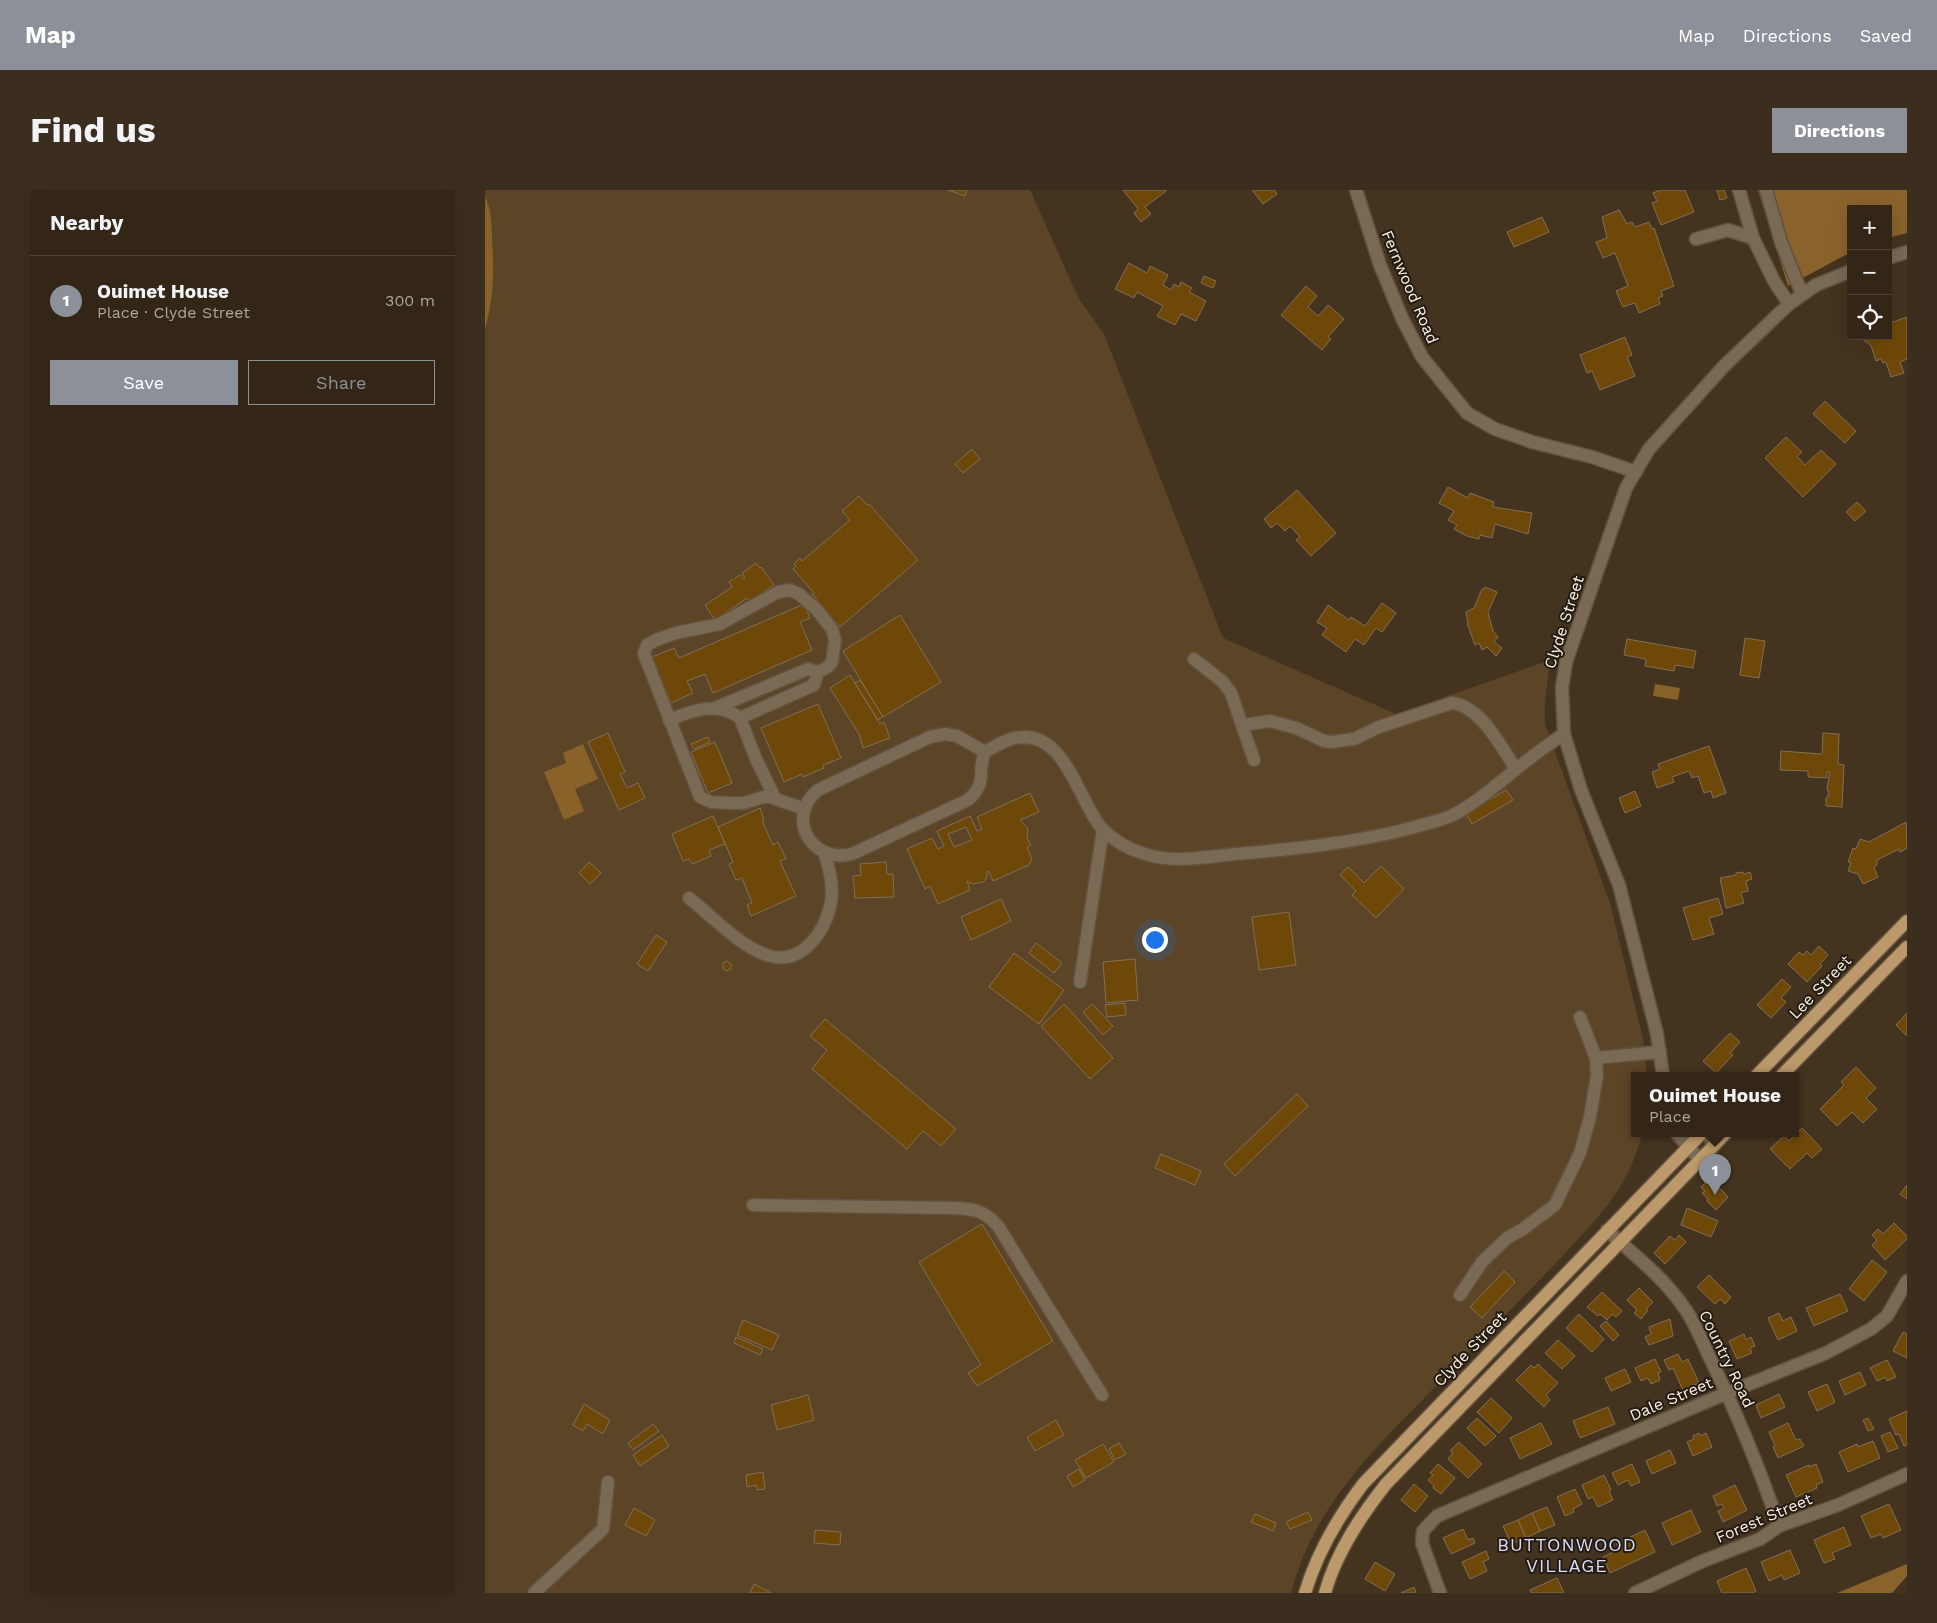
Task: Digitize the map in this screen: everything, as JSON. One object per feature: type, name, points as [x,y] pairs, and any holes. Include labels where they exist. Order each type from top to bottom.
[{"type":"main road","name":"Lee Street","points":[[1760,1072],[1907,921]]},
{"type":"main road","points":[[1785,1072],[1907,947]]},
{"type":"main road","name":"Clyde Street","points":[[1305,1593],[1331,1530],[1363,1484],[1698,1137]]},
{"type":"main road","points":[[1715,1144],[1722,1137]]},
{"type":"main road","name":"Clyde Street","points":[[1325,1593],[1348,1539],[1363,1514],[1386,1484],[1715,1144]]},
{"type":"street","name":"Fernwood Road","points":[[1356,190],[1380,265],[1402,318],[1422,357],[1467,414],[1495,429],[1532,442],[1592,457],[1636,472]]},
{"type":"street","points":[[1739,190],[1753,238],[1774,281],[1789,304]]},
{"type":"street","points":[[1766,190],[1781,242],[1802,294]]},
{"type":"street","points":[[1696,239],[1728,230],[1753,238]]},
{"type":"street","points":[[1892,257],[1907,252]]},
{"type":"street","name":"Clyde Street","points":[[1663,1072],[1619,885],[1581,790],[1564,734],[1562,687],[1566,662],[1627,488],[1649,449],[1725,365],[1789,304],[1816,285],[1847,273]]},
{"type":"street","points":[[715,708],[807,669],[818,672],[828,667],[832,662],[835,640],[833,629],[817,610],[799,594],[790,590],[777,592],[720,624],[676,633],[656,640],[647,646],[644,654],[647,666],[700,797],[704,800],[720,804],[744,803],[760,797],[775,798],[805,809]]},
{"type":"street","points":[[1194,659],[1223,682],[1231,693],[1253,760]]},
{"type":"street","points":[[740,718],[814,685],[818,672]]},
{"type":"street","points":[[1243,725],[1270,721],[1296,728],[1324,741],[1331,742],[1355,739],[1379,727],[1452,703],[1461,704],[1479,717],[1516,770]]},
{"type":"street","points":[[669,720],[696,709],[715,708],[725,709],[740,718],[756,759],[775,798]]},
{"type":"street","points":[[985,752],[957,736],[945,734],[933,736],[821,787],[812,795],[805,809],[803,821],[806,832],[815,846],[824,852],[836,856],[852,854],[964,803],[973,795],[979,785],[982,757],[985,752],[1006,741],[1025,737],[1035,739],[1052,747],[1067,766],[1103,830],[1133,850],[1143,854],[1170,858],[1279,850],[1391,833],[1449,817],[1468,806],[1564,734]]},
{"type":"street","points":[[1080,982],[1103,830]]},
{"type":"street","points":[[689,898],[741,940],[764,954],[783,958],[796,954],[805,949],[815,939],[824,922],[831,901],[831,885],[824,852]]},
{"type":"street","points":[[1459,1295],[1482,1262],[1507,1238],[1523,1229],[1555,1205],[1580,1153],[1597,1075],[1596,1058],[1580,1018]]},
{"type":"street","points":[[1596,1058],[1660,1052]]},
{"type":"street","points":[[1679,1137],[1699,1160]]},
{"type":"street","points":[[1709,1137],[1715,1144]]},
{"type":"street","points":[[753,1205],[954,1208],[980,1211],[997,1226],[1102,1395]]},
{"type":"street","name":"Country Road","points":[[1607,1230],[1660,1280],[1692,1319],[1727,1393],[1763,1478],[1779,1526]]},
{"type":"street","name":"Dale Street","points":[[1440,1593],[1422,1543],[1423,1531],[1437,1516],[1826,1353],[1871,1329],[1887,1316],[1907,1281]]},
{"type":"street","name":"Forest Street","points":[[1635,1593],[1703,1561],[1760,1539],[1779,1526],[1838,1505],[1907,1474]]},
{"type":"street","points":[[534,1593],[603,1530],[608,1482]]},
{"type":"shaded area","points":[[485,190],[1030,190],[1079,299],[1104,334],[1223,638],[1396,714],[1550,660],[1545,703],[1545,724],[1610,903],[1643,1039],[1647,1072],[1631,1072],[1631,1137],[1641,1137],[1636,1154],[1619,1188],[1598,1217],[1558,1261],[1387,1436],[1347,1483],[1314,1534],[1301,1562],[1291,1593],[485,1593]]},
{"type":"shaded area","points":[[1758,190],[1907,190],[1907,233],[1892,237],[1892,205],[1847,205],[1847,254],[1788,286]]},
{"type":"shaded area","points":[[485,196],[489,206],[491,223],[493,273],[492,295],[485,329]]},
{"type":"shaded area","points":[[1655,684],[1680,688],[1678,700],[1653,696]]},
{"type":"shaded area","points":[[583,744],[598,779],[575,789],[584,811],[564,820],[544,772],[566,763],[563,753]]},
{"type":"shaded area","points":[[1907,1564],[1907,1576],[1892,1593],[1837,1593]]},
{"type":"building","points":[[948,190],[967,190],[965,196]]},
{"type":"building","points":[[1123,190],[1166,191],[1145,207],[1151,214],[1141,222],[1134,213],[1138,209]]},
{"type":"building","points":[[1252,190],[1274,190],[1277,194],[1263,204]]},
{"type":"building","points":[[1660,190],[1685,190],[1694,212],[1661,225],[1652,203],[1657,201],[1653,193]]},
{"type":"building","points":[[1717,190],[1724,190],[1727,198],[1720,200]]},
{"type":"building","points":[[1619,210],[1627,224],[1632,222],[1635,227],[1649,222],[1652,229],[1654,228],[1674,286],[1661,291],[1663,296],[1658,298],[1660,304],[1639,313],[1635,303],[1623,307],[1616,291],[1628,286],[1615,253],[1603,258],[1596,242],[1607,238],[1602,217]]},
{"type":"building","points":[[1542,217],[1549,232],[1514,247],[1507,232]]},
{"type":"building","points":[[1129,263],[1147,273],[1150,266],[1168,275],[1163,285],[1171,290],[1174,284],[1179,287],[1181,282],[1192,288],[1189,292],[1206,301],[1196,321],[1181,314],[1175,325],[1157,316],[1163,306],[1137,292],[1134,298],[1115,289]]},
{"type":"building","points":[[1204,276],[1216,281],[1213,288],[1201,283]]},
{"type":"building","points":[[1306,286],[1317,296],[1308,307],[1318,316],[1328,305],[1344,319],[1328,337],[1331,339],[1322,350],[1281,315]]},
{"type":"building","points":[[1907,317],[1907,359],[1900,362],[1904,373],[1891,377],[1886,362],[1883,363],[1881,359],[1876,361],[1871,346],[1864,340],[1892,340],[1892,322]]},
{"type":"building","points":[[1625,337],[1632,355],[1627,357],[1635,376],[1600,390],[1592,371],[1587,373],[1580,355]]},
{"type":"building","points":[[1825,401],[1856,431],[1845,443],[1813,414]]},
{"type":"building","points":[[1786,437],[1802,452],[1797,456],[1805,465],[1821,450],[1836,464],[1803,497],[1765,458]]},
{"type":"building","points":[[972,449],[980,459],[963,473],[955,464]]},
{"type":"building","points":[[1448,487],[1468,498],[1470,493],[1494,502],[1493,507],[1532,513],[1528,534],[1495,524],[1492,538],[1480,535],[1479,539],[1467,536],[1454,529],[1457,525],[1448,520],[1454,511],[1439,503]]},
{"type":"building","points":[[1297,490],[1336,533],[1311,556],[1296,540],[1300,537],[1290,526],[1285,531],[1277,523],[1271,528],[1264,519]]},
{"type":"building","points":[[859,496],[867,505],[869,504],[918,560],[840,627],[793,569],[796,566],[794,564],[800,558],[802,561],[850,520],[842,511]]},
{"type":"building","points":[[1857,502],[1866,511],[1855,521],[1846,512]]},
{"type":"building","points":[[756,563],[774,585],[750,601],[747,598],[715,620],[705,605],[732,587],[729,582],[740,575],[743,579],[745,578],[742,573]]},
{"type":"building","points":[[1485,587],[1497,592],[1488,612],[1493,631],[1498,637],[1494,642],[1502,648],[1496,656],[1487,647],[1482,650],[1479,643],[1475,645],[1467,623],[1466,612],[1474,608],[1482,589]]},
{"type":"building","points":[[1382,603],[1396,613],[1382,632],[1376,628],[1364,645],[1355,639],[1346,652],[1322,635],[1327,628],[1317,622],[1328,605],[1349,620],[1351,617],[1365,626]]},
{"type":"building","points":[[804,604],[810,618],[800,622],[812,650],[713,693],[705,674],[687,681],[693,693],[671,703],[652,657],[674,648],[679,658]]},
{"type":"building","points":[[900,615],[941,682],[883,717],[843,651]]},
{"type":"building","points":[[1745,638],[1765,641],[1759,678],[1740,675]]},
{"type":"building","points":[[1627,639],[1696,651],[1693,668],[1675,665],[1674,671],[1645,666],[1646,659],[1624,655]]},
{"type":"building","points":[[850,675],[880,724],[884,722],[890,738],[863,748],[859,734],[830,688]]},
{"type":"building","points":[[860,680],[883,717],[878,720],[855,683]]},
{"type":"building","points":[[818,704],[841,758],[823,765],[824,768],[803,777],[802,774],[784,782],[761,728]]},
{"type":"building","points":[[608,733],[625,772],[620,774],[627,788],[638,783],[645,798],[619,810],[588,742]]},
{"type":"building","points":[[1823,733],[1839,734],[1838,764],[1844,765],[1842,807],[1826,806],[1826,799],[1829,794],[1827,788],[1830,772],[1827,772],[1827,778],[1808,777],[1808,771],[1780,770],[1781,751],[1822,754]]},
{"type":"building","points":[[708,737],[710,742],[694,749],[691,744]]},
{"type":"building","points":[[715,742],[732,783],[708,793],[691,752]]},
{"type":"building","points":[[1709,746],[1726,793],[1713,798],[1711,791],[1704,793],[1698,776],[1692,778],[1689,771],[1672,777],[1674,782],[1657,788],[1652,772],[1660,769],[1658,764]]},
{"type":"building","points":[[1506,790],[1513,800],[1472,824],[1466,814]]},
{"type":"building","points":[[1635,791],[1641,806],[1625,813],[1619,798]]},
{"type":"building","points":[[1030,793],[1039,812],[1020,820],[1028,829],[1027,837],[1031,845],[1027,847],[1032,859],[1029,865],[993,881],[989,871],[987,872],[987,878],[983,882],[972,884],[967,881],[970,890],[938,904],[930,886],[925,889],[907,849],[932,838],[938,849],[944,846],[937,831],[970,816],[977,831],[982,829],[977,817]],"holes":[[[966,827],[972,840],[954,847],[948,834]]]},
{"type":"building","points":[[760,808],[764,820],[762,821],[773,845],[778,842],[786,859],[780,861],[796,896],[751,916],[747,905],[752,903],[742,878],[736,880],[729,864],[733,862],[718,827]]},
{"type":"building","points":[[713,816],[725,844],[709,850],[711,856],[692,864],[689,859],[683,861],[672,834]]},
{"type":"building","points":[[1906,822],[1907,848],[1900,852],[1899,849],[1877,860],[1877,865],[1874,868],[1878,877],[1863,884],[1858,874],[1848,871],[1851,863],[1848,862],[1853,848],[1856,849],[1860,839],[1869,842]]},
{"type":"building","points":[[589,862],[601,873],[590,884],[579,873]]},
{"type":"building","points":[[886,862],[887,874],[893,874],[894,897],[855,898],[853,876],[861,875],[860,864]]},
{"type":"building","points":[[1381,866],[1404,889],[1376,918],[1352,895],[1356,891],[1340,875],[1348,867],[1364,883]]},
{"type":"building","points":[[1743,872],[1744,874],[1750,872],[1752,879],[1746,881],[1748,891],[1741,893],[1744,903],[1726,908],[1720,878]]},
{"type":"building","points":[[1718,898],[1723,914],[1709,918],[1714,934],[1693,940],[1683,908]]},
{"type":"building","points":[[1001,899],[1011,921],[971,940],[961,917]]},
{"type":"building","points":[[1289,912],[1296,965],[1259,970],[1252,917]]},
{"type":"building","points":[[656,935],[667,942],[648,971],[637,964]]},
{"type":"building","points":[[1036,943],[1062,963],[1054,973],[1029,953]]},
{"type":"building","points":[[1819,946],[1828,955],[1820,964],[1822,966],[1807,982],[1788,964],[1799,952],[1803,955],[1807,951],[1811,955]]},
{"type":"building","points":[[1014,953],[1064,990],[1039,1024],[989,987]]},
{"type":"building","points":[[1135,959],[1138,1000],[1106,1003],[1103,962]]},
{"type":"building","points":[[727,961],[731,964],[731,969],[726,971],[723,968],[723,963]]},
{"type":"building","points":[[1782,979],[1791,987],[1781,998],[1786,1002],[1771,1018],[1757,1005]]},
{"type":"building","points":[[1125,1003],[1126,1015],[1107,1017],[1105,1005]]},
{"type":"building","points":[[1064,1004],[1113,1058],[1090,1079],[1041,1026]]},
{"type":"building","points":[[1092,1004],[1113,1026],[1103,1035],[1083,1012]]},
{"type":"building","points":[[1907,1013],[1907,1036],[1896,1025]]},
{"type":"building","points":[[825,1019],[956,1129],[941,1146],[923,1131],[907,1149],[812,1069],[827,1050],[810,1036]]},
{"type":"building","points":[[1730,1033],[1740,1042],[1730,1053],[1733,1055],[1717,1072],[1703,1061]]},
{"type":"building","points":[[1856,1067],[1876,1088],[1866,1098],[1877,1109],[1863,1123],[1852,1112],[1837,1126],[1820,1109],[1844,1085],[1841,1082]]},
{"type":"building","points":[[1297,1094],[1308,1106],[1235,1176],[1224,1164]]},
{"type":"building","points":[[1802,1128],[1822,1149],[1812,1158],[1807,1153],[1790,1169],[1770,1149],[1783,1137],[1789,1141],[1793,1137],[1799,1137],[1799,1131]]},
{"type":"building","points":[[1161,1154],[1201,1171],[1195,1185],[1155,1168]]},
{"type":"building","points":[[1712,1180],[1728,1197],[1716,1210],[1707,1201],[1708,1199],[1702,1193],[1705,1191],[1701,1187],[1707,1181],[1709,1184]]},
{"type":"building","points":[[1907,1185],[1907,1199],[1900,1194]]},
{"type":"building","points":[[1687,1208],[1718,1221],[1711,1237],[1681,1225]]},
{"type":"building","points":[[1894,1223],[1907,1236],[1907,1239],[1885,1260],[1872,1245],[1877,1240],[1872,1235],[1878,1229],[1883,1234]]},
{"type":"building","points":[[982,1224],[1053,1341],[977,1386],[968,1373],[981,1365],[919,1262]]},
{"type":"building","points":[[1679,1235],[1686,1242],[1665,1264],[1654,1253],[1670,1236],[1675,1240]]},
{"type":"building","points":[[1872,1260],[1887,1272],[1864,1301],[1849,1289]]},
{"type":"building","points":[[1504,1271],[1515,1282],[1482,1318],[1470,1307]]},
{"type":"building","points":[[1709,1275],[1731,1297],[1725,1304],[1720,1299],[1715,1304],[1697,1287]]},
{"type":"building","points":[[1639,1288],[1653,1302],[1646,1309],[1648,1310],[1641,1319],[1634,1313],[1637,1310],[1627,1300]]},
{"type":"building","points":[[1602,1292],[1622,1311],[1616,1317],[1612,1314],[1607,1320],[1600,1314],[1598,1316],[1587,1307]]},
{"type":"building","points":[[1840,1294],[1848,1311],[1814,1326],[1806,1308]]},
{"type":"building","points":[[1779,1313],[1783,1321],[1791,1317],[1797,1331],[1778,1340],[1768,1318]]},
{"type":"building","points":[[1579,1314],[1604,1339],[1592,1352],[1566,1328]]},
{"type":"building","points":[[1670,1319],[1673,1336],[1649,1345],[1645,1337],[1651,1334],[1649,1327]]},
{"type":"building","points":[[743,1320],[779,1335],[772,1350],[737,1335]]},
{"type":"building","points":[[1606,1321],[1619,1335],[1613,1341],[1600,1326]]},
{"type":"building","points":[[1903,1332],[1907,1334],[1907,1358],[1893,1351]]},
{"type":"building","points":[[1744,1334],[1746,1340],[1751,1337],[1755,1346],[1750,1348],[1752,1353],[1737,1359],[1729,1341]]},
{"type":"building","points":[[736,1337],[763,1349],[760,1355],[734,1343]]},
{"type":"building","points":[[1558,1340],[1575,1356],[1562,1369],[1545,1353]]},
{"type":"building","points":[[1678,1354],[1682,1362],[1688,1359],[1699,1383],[1683,1390],[1673,1368],[1669,1370],[1664,1360]]},
{"type":"building","points":[[1655,1359],[1661,1372],[1658,1373],[1660,1380],[1651,1384],[1648,1378],[1641,1381],[1635,1368]]},
{"type":"building","points":[[1887,1360],[1896,1377],[1887,1381],[1885,1377],[1877,1381],[1870,1368]]},
{"type":"building","points":[[1538,1364],[1558,1383],[1546,1395],[1550,1400],[1544,1407],[1516,1380],[1531,1365],[1534,1368]]},
{"type":"building","points":[[1625,1369],[1631,1382],[1611,1391],[1605,1378]]},
{"type":"building","points":[[1860,1372],[1866,1385],[1845,1395],[1839,1381]]},
{"type":"building","points":[[1827,1384],[1835,1402],[1817,1411],[1808,1392]]},
{"type":"building","points":[[1779,1394],[1785,1407],[1761,1418],[1756,1405]]},
{"type":"building","points":[[808,1395],[814,1420],[777,1430],[771,1405]]},
{"type":"building","points":[[1491,1398],[1512,1418],[1499,1433],[1477,1412]]},
{"type":"building","points":[[584,1404],[610,1420],[603,1434],[587,1424],[583,1431],[573,1425]]},
{"type":"building","points":[[1608,1407],[1615,1424],[1580,1438],[1573,1421]]},
{"type":"building","points":[[1907,1411],[1907,1445],[1904,1446],[1899,1434],[1896,1435],[1889,1419]]},
{"type":"building","points":[[1477,1418],[1496,1436],[1485,1446],[1467,1428]]},
{"type":"building","points":[[1868,1418],[1874,1429],[1868,1431],[1863,1420]]},
{"type":"building","points":[[1056,1420],[1064,1435],[1035,1451],[1027,1437]]},
{"type":"building","points":[[1541,1423],[1552,1444],[1520,1459],[1510,1438]]},
{"type":"building","points":[[1788,1423],[1796,1440],[1800,1439],[1804,1446],[1778,1458],[1769,1432]]},
{"type":"building","points":[[653,1424],[659,1431],[633,1450],[628,1443]]},
{"type":"building","points":[[1890,1432],[1898,1448],[1888,1452],[1881,1436]]},
{"type":"building","points":[[1699,1433],[1700,1436],[1706,1433],[1712,1447],[1693,1456],[1687,1442],[1694,1439],[1693,1436]]},
{"type":"building","points":[[662,1435],[669,1446],[640,1466],[633,1455]]},
{"type":"building","points":[[1873,1441],[1880,1458],[1848,1472],[1839,1452],[1857,1444],[1858,1447]]},
{"type":"building","points":[[1459,1442],[1482,1464],[1468,1478],[1448,1459],[1453,1453],[1450,1451]]},
{"type":"building","points":[[1119,1443],[1126,1454],[1115,1460],[1109,1449]]},
{"type":"building","points":[[1103,1444],[1114,1462],[1086,1478],[1075,1460]]},
{"type":"building","points":[[1670,1450],[1676,1463],[1652,1474],[1646,1461]]},
{"type":"building","points":[[1438,1464],[1455,1478],[1441,1494],[1433,1488],[1434,1486],[1428,1480],[1433,1475],[1430,1473]]},
{"type":"building","points":[[1632,1464],[1640,1482],[1631,1486],[1628,1480],[1618,1485],[1612,1473]]},
{"type":"building","points":[[1816,1464],[1823,1482],[1816,1485],[1817,1488],[1796,1497],[1786,1475]]},
{"type":"building","points":[[1079,1469],[1085,1480],[1073,1487],[1067,1476]]},
{"type":"building","points":[[763,1472],[765,1489],[757,1490],[756,1485],[747,1487],[746,1475]]},
{"type":"building","points":[[1604,1475],[1611,1490],[1609,1491],[1613,1500],[1598,1507],[1593,1497],[1588,1499],[1582,1485]]},
{"type":"building","points":[[1414,1484],[1428,1496],[1415,1512],[1401,1500]]},
{"type":"building","points":[[1735,1485],[1747,1510],[1723,1522],[1718,1511],[1724,1508],[1722,1504],[1717,1506],[1713,1496]]},
{"type":"building","points":[[1575,1489],[1582,1504],[1573,1509],[1574,1512],[1565,1516],[1557,1497]]},
{"type":"building","points":[[1889,1504],[1901,1530],[1883,1538],[1881,1534],[1871,1538],[1861,1516]]},
{"type":"building","points":[[1547,1507],[1555,1525],[1540,1531],[1532,1513]]},
{"type":"building","points":[[634,1508],[655,1520],[646,1536],[625,1525]]},
{"type":"building","points":[[1691,1510],[1701,1532],[1672,1545],[1662,1523]]},
{"type":"building","points":[[1308,1512],[1312,1520],[1290,1529],[1286,1522]]},
{"type":"building","points":[[1532,1513],[1540,1531],[1526,1538],[1518,1520]]},
{"type":"building","points":[[1255,1514],[1276,1523],[1273,1531],[1251,1522]]},
{"type":"building","points":[[1518,1520],[1526,1538],[1511,1544],[1503,1526]]},
{"type":"building","points":[[1844,1527],[1851,1545],[1832,1553],[1835,1559],[1824,1563],[1814,1540]]},
{"type":"building","points":[[1463,1529],[1468,1540],[1473,1538],[1475,1543],[1451,1554],[1443,1538]]},
{"type":"building","points":[[815,1530],[841,1532],[840,1545],[814,1543]]},
{"type":"building","points":[[1645,1530],[1655,1552],[1610,1573],[1603,1557],[1619,1549],[1616,1544]]},
{"type":"building","points":[[1790,1550],[1800,1573],[1784,1580],[1782,1575],[1769,1581],[1761,1562]]},
{"type":"building","points":[[1486,1551],[1489,1559],[1483,1562],[1487,1571],[1470,1579],[1462,1562]]},
{"type":"building","points":[[1375,1562],[1395,1574],[1385,1591],[1365,1579]]},
{"type":"building","points":[[1746,1568],[1756,1591],[1752,1593],[1722,1593],[1717,1581]]},
{"type":"building","points":[[1557,1578],[1564,1593],[1531,1593],[1530,1590]]},
{"type":"building","points":[[754,1584],[771,1593],[750,1593]]},
{"type":"building","points":[[1414,1587],[1416,1593],[1401,1593]]},
{"type":"place","name":"Ouimet House","points":[[1715,1195]]},
{"type":"district","name":"BUTTONWOOD VILLAGE","points":[[1567,1554]]}]
